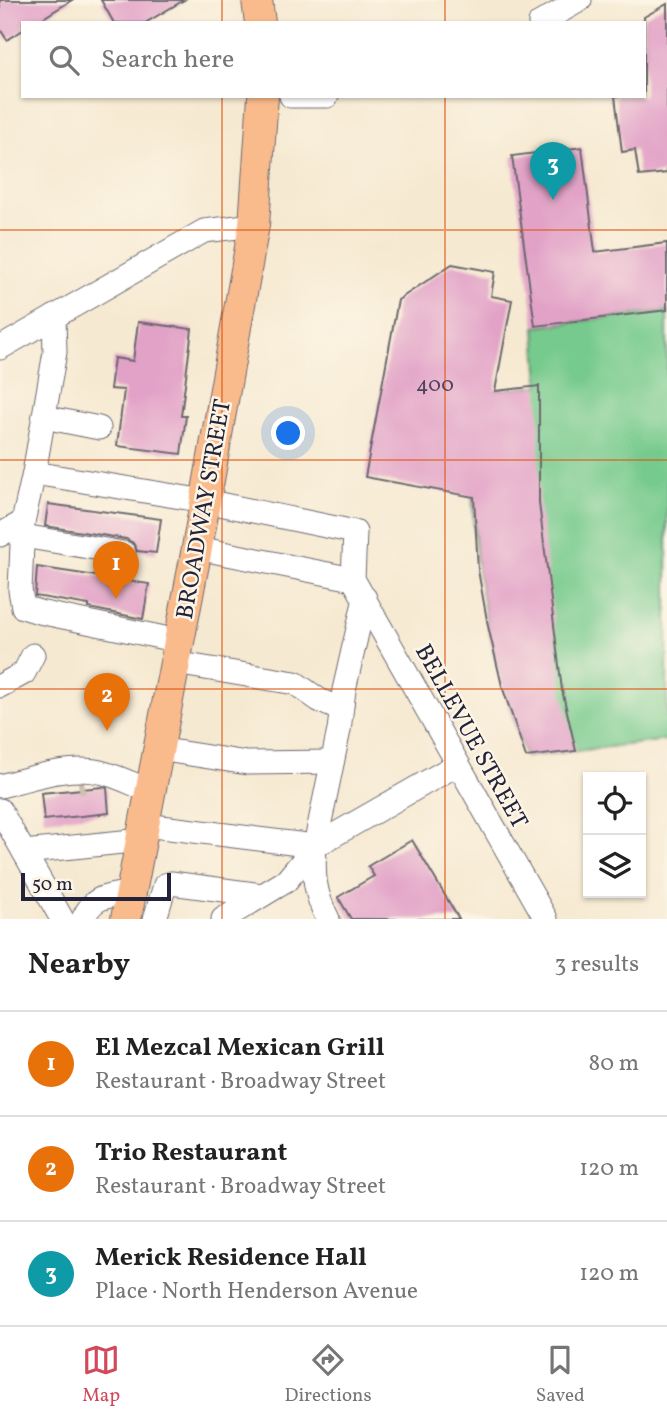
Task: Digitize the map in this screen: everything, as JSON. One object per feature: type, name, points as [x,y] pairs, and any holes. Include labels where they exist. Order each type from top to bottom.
[{"type":"main road","points":[[257,0],[260,21]]},
{"type":"main road","name":"BROADWAY STREET","points":[[129,905],[197,548],[254,225],[263,98]]},
{"type":"street","points":[[543,21],[580,0]]},
{"type":"street","points":[[0,348],[204,231],[254,225]]},
{"type":"street","points":[[54,317],[55,352],[23,529],[20,590],[23,607],[295,683],[318,700],[341,710]]},
{"type":"street","points":[[44,417],[99,428]]},
{"type":"street","points":[[34,472],[205,501],[355,532],[359,589],[341,710],[315,846],[313,876],[321,906],[328,919]]},
{"type":"street","points":[[0,535],[23,529],[124,553]]},
{"type":"street","points":[[197,548],[359,589]]},
{"type":"street","name":"BELLEVUE STREET","points":[[359,589],[543,918]]},
{"type":"street","points":[[0,686],[24,673],[33,655]]},
{"type":"street","points":[[158,749],[247,763],[332,762]]},
{"type":"street","points":[[223,919],[286,881],[315,846],[458,764]]},
{"type":"street","points":[[0,786],[52,773],[82,771],[88,779],[150,790]]},
{"type":"street","points":[[0,810],[61,919]]},
{"type":"street","points":[[24,852],[144,832],[315,846]]},
{"type":"street","points":[[155,919],[162,888],[171,883],[262,895]]},
{"type":"street","points":[[83,919],[89,905],[96,900],[129,905]]},
{"type":"green space","points":[[667,310],[667,740],[526,757],[493,646],[478,571],[474,533],[474,456],[486,392],[539,386],[535,327]]},
{"type":"building","points":[[0,0],[72,0],[38,21],[21,21],[21,31],[7,40],[0,29]]},
{"type":"building","points":[[101,0],[184,0],[148,21],[113,21]]},
{"type":"building","points":[[667,4],[667,173],[639,176],[635,150],[622,152],[615,98],[646,98],[644,17]]},
{"type":"building","points":[[582,147],[595,252],[667,243],[667,310],[535,326],[512,156]]},
{"type":"building","points":[[452,264],[495,272],[491,296],[512,300],[495,391],[539,386],[539,503],[562,690],[576,751],[526,757],[502,686],[488,626],[478,570],[474,497],[365,477],[398,300]]},
{"type":"building","points":[[138,322],[192,329],[181,416],[186,416],[181,454],[117,446],[124,390],[110,389],[114,358],[133,361]]},
{"type":"building","points":[[48,504],[161,519],[156,553],[137,551],[133,543],[126,539],[45,526]]},
{"type":"building","points":[[37,567],[149,584],[143,619],[89,608],[89,605],[35,596]]},
{"type":"building","points":[[107,788],[109,813],[44,820],[41,793]]},
{"type":"building","points":[[412,840],[459,919],[351,919],[338,897],[374,876],[368,866]]},
{"type":"tunnel","points":[[78,783],[84,782]]},
{"type":"place","name":"Merick Residence Hall","points":[[553,200]]},
{"type":"place","name":"El Mezcal Mexican Grill","points":[[116,599]]},
{"type":"place","name":"Trio Restaurant","points":[[107,731]]}]
